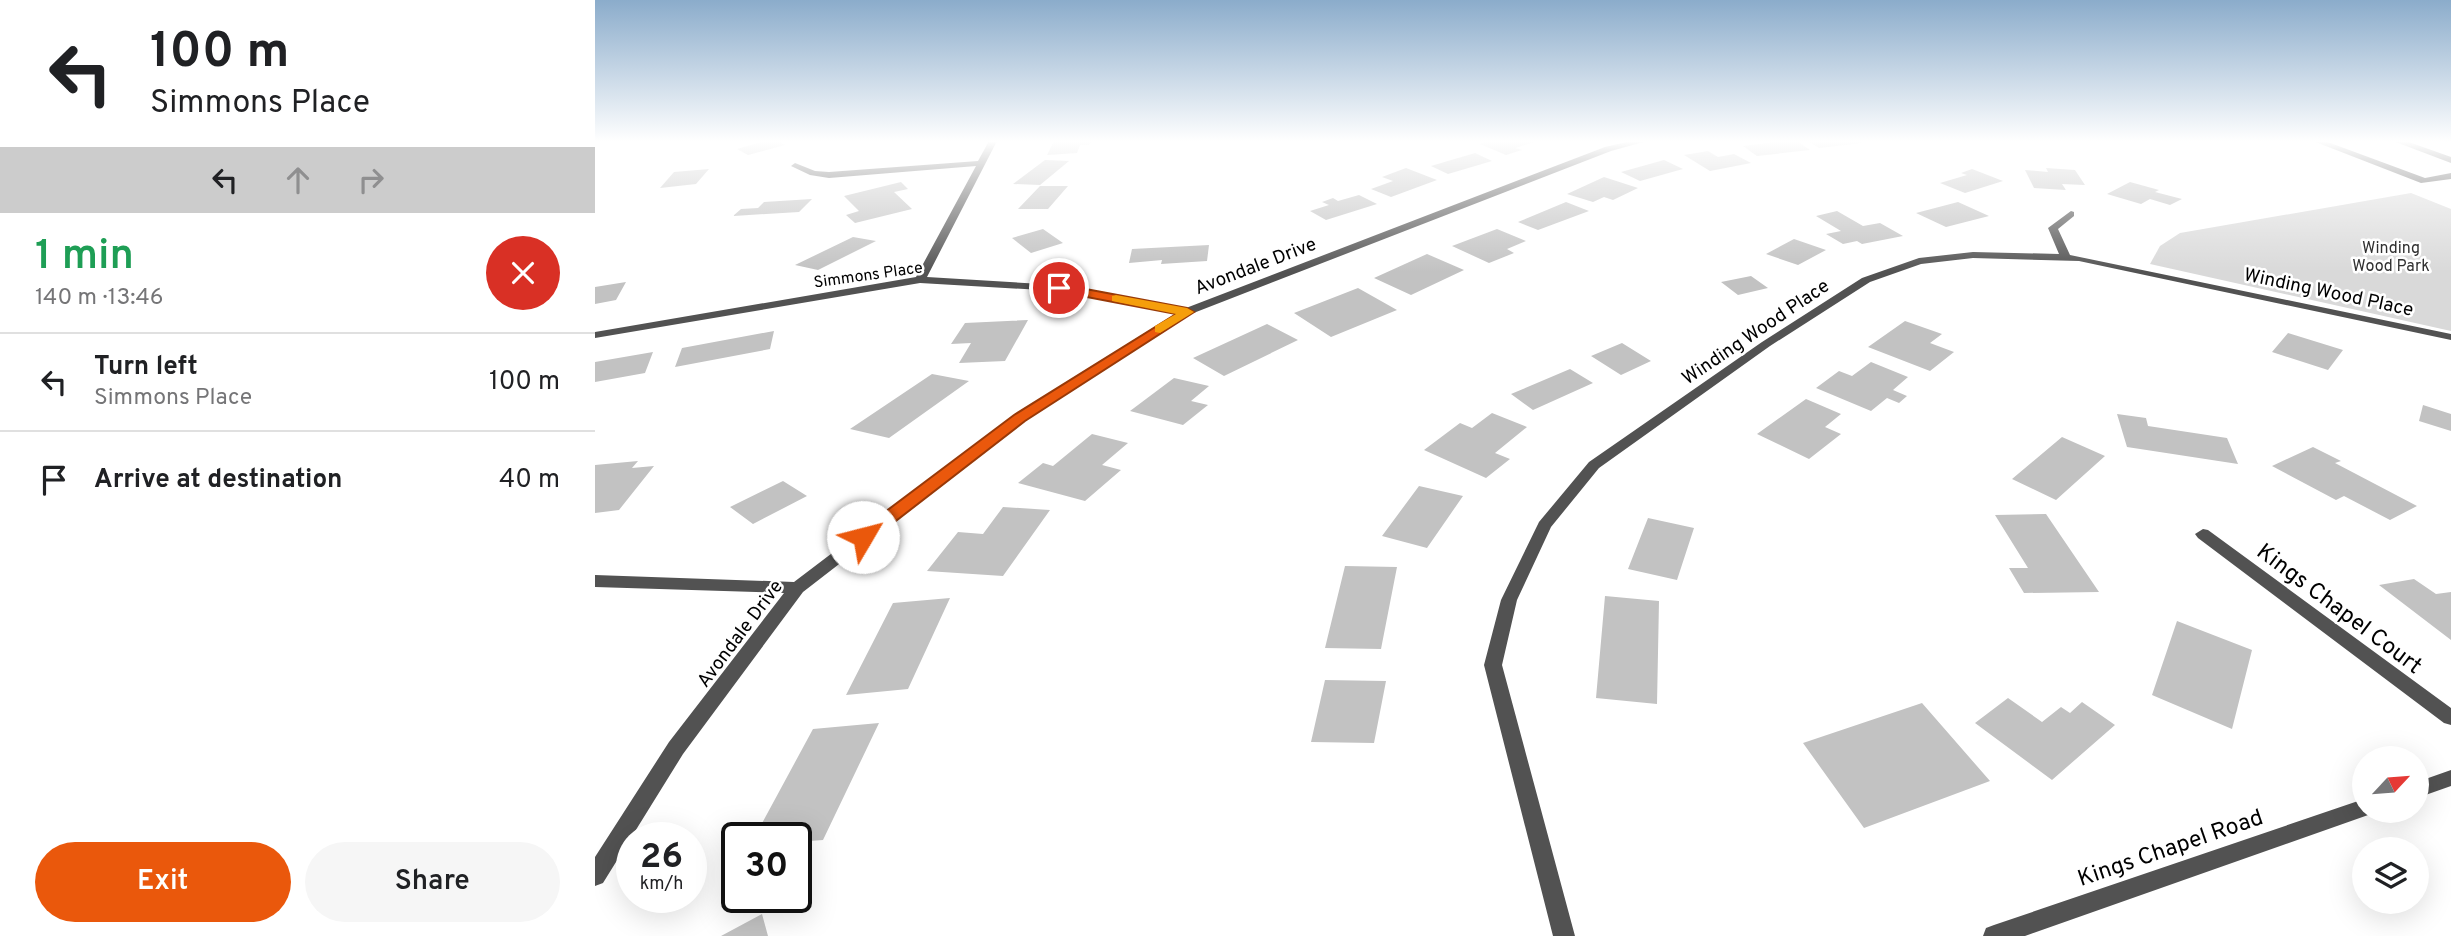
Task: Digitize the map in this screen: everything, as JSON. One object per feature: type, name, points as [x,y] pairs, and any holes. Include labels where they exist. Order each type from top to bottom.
[{"type":"street","points":[[920,280],[970,185]]},
{"type":"street","name":"Avondale Drive","points":[[595,876],[676,748],[797,588],[1019,418],[1187,312],[1516,185]]},
{"type":"street","points":[[2066,258],[2053,228],[2071,214]]},
{"type":"street","name":"Winding Wood Place","points":[[1564,936],[1493,665],[1509,600],[1544,525],[1594,465],[1766,344],[1866,280],[1919,261],[1973,255],[2079,258],[2234,286],[2451,337]]},
{"type":"street","name":"Simmons Place","points":[[595,335],[920,280],[1059,288],[1187,312]]},
{"type":"street","name":"Kings Chapel Court","points":[[2203,534],[2451,718]]},
{"type":"street","points":[[595,581],[797,588]]},
{"type":"street","points":[[2429,786],[2451,778]]},
{"type":"street","name":"Kings Chapel Road","points":[[1994,936],[2352,812]]},
{"type":"green space","name":"Winding Wood Park","points":[[2411,193],[2451,209],[2451,331],[2150,264],[2160,246],[2180,233]]},
{"type":"building","points":[[663,185],[690,185],[660,188]]},
{"type":"building","points":[[890,185],[904,185],[908,189],[894,192],[912,209],[855,223],[846,215],[859,211],[844,196]]},
{"type":"building","points":[[1383,185],[1424,185],[1391,197],[1371,189]]},
{"type":"building","points":[[1587,185],[1628,185],[1638,188],[1613,200],[1604,197],[1593,202],[1567,194]]},
{"type":"building","points":[[1944,185],[1991,185],[1965,193]]},
{"type":"building","points":[[2032,185],[2062,185],[2066,190],[2034,188]]},
{"type":"building","points":[[2125,185],[2140,185],[2182,199],[2170,205],[2150,199],[2141,204],[2107,194]]},
{"type":"building","points":[[1040,186],[1068,186],[1048,209],[1018,209]]},
{"type":"building","points":[[1359,195],[1377,204],[1326,220],[1310,211],[1329,205],[1322,202],[1333,198],[1338,201]]},
{"type":"building","points":[[812,199],[799,212],[733,216],[741,209],[758,208],[764,202]]},
{"type":"building","points":[[1566,202],[1589,211],[1538,230],[1518,222]]},
{"type":"building","points":[[1958,202],[1989,216],[1946,227],[1916,213]]},
{"type":"building","points":[[1837,211],[1863,226],[1880,223],[1903,236],[1862,244],[1857,241],[1843,244],[1826,234],[1841,231],[1816,216]]},
{"type":"building","points":[[1043,229],[1063,243],[1031,253],[1012,238]]},
{"type":"building","points":[[1497,229],[1526,241],[1507,249],[1514,253],[1489,263],[1452,246]]},
{"type":"building","points":[[853,237],[876,241],[818,270],[795,265]]},
{"type":"building","points":[[1794,239],[1826,250],[1798,265],[1766,254]]},
{"type":"building","points":[[1209,245],[1207,261],[1161,264],[1162,260],[1129,263],[1132,249]]},
{"type":"building","points":[[1427,254],[1464,270],[1411,295],[1374,278]]},
{"type":"building","points":[[1751,276],[1768,288],[1738,295],[1721,282]]},
{"type":"building","points":[[626,282],[616,300],[595,304],[595,287]]},
{"type":"building","points":[[1358,288],[1397,310],[1331,337],[1294,313]]},
{"type":"building","points":[[1028,320],[1005,361],[959,363],[971,343],[951,344],[965,323]]},
{"type":"building","points":[[1905,321],[1942,334],[1930,343],[1954,352],[1930,371],[1868,347]]},
{"type":"building","points":[[1267,324],[1298,340],[1224,376],[1193,358]]},
{"type":"building","points":[[774,331],[770,349],[675,367],[682,348]]},
{"type":"building","points":[[2288,333],[2343,350],[2328,370],[2272,352]]},
{"type":"building","points":[[1622,343],[1651,361],[1621,375],[1591,356]]},
{"type":"building","points":[[653,352],[645,373],[595,382],[595,362]]},
{"type":"building","points":[[1871,362],[1908,377],[1893,390],[1907,396],[1899,403],[1887,398],[1871,411],[1816,388],[1839,371],[1852,376]]},
{"type":"building","points":[[1570,369],[1593,383],[1533,410],[1511,394]]},
{"type":"building","points":[[932,374],[969,381],[889,438],[850,429]]},
{"type":"building","points":[[1174,378],[1209,386],[1191,401],[1208,405],[1183,425],[1130,411]]},
{"type":"building","points":[[1806,399],[1841,414],[1825,427],[1841,434],[1809,459],[1757,434]]},
{"type":"building","points":[[2423,405],[2451,414],[2451,431],[2419,421]]},
{"type":"building","points":[[1492,413],[1527,427],[1495,453],[1510,459],[1486,478],[1424,450],[1460,423],[1472,428]]},
{"type":"building","points":[[2117,414],[2146,418],[2148,426],[2227,438],[2238,464],[2127,447]]},
{"type":"building","points":[[1092,434],[1128,443],[1102,465],[1121,470],[1085,501],[1018,483],[1043,463],[1053,466]]},
{"type":"building","points":[[2062,437],[2105,456],[2056,500],[2012,479]]},
{"type":"building","points":[[2313,447],[2341,461],[2335,463],[2417,506],[2390,520],[2344,496],[2336,500],[2272,466]]},
{"type":"building","points":[[638,461],[632,468],[654,466],[619,510],[595,513],[595,465]]},
{"type":"building","points":[[783,481],[807,496],[753,524],[730,507]]},
{"type":"building","points":[[1419,486],[1463,496],[1427,548],[1382,536]]},
{"type":"building","points":[[1003,507],[1050,510],[1003,576],[927,571],[958,532],[983,534]]},
{"type":"building","points":[[2046,514],[2099,592],[2024,593],[2009,568],[2028,568],[1995,515]]},
{"type":"building","points":[[1648,518],[1694,528],[1677,580],[1628,569]]},
{"type":"building","points":[[1345,566],[1397,567],[1381,649],[1325,648]]},
{"type":"building","points":[[2414,579],[2436,594],[2451,592],[2451,640],[2379,585]]},
{"type":"building","points":[[1605,596],[1659,601],[1657,704],[1596,698]]},
{"type":"building","points":[[950,598],[908,689],[846,695],[893,603]]},
{"type":"building","points":[[2177,621],[2252,650],[2232,729],[2152,695]]},
{"type":"building","points":[[1325,680],[1386,681],[1374,743],[1311,742]]},
{"type":"building","points":[[2008,698],[2042,722],[2061,707],[2070,713],[2082,702],[2115,725],[2052,780],[1975,723]]},
{"type":"building","points":[[1922,703],[1990,781],[1864,828],[1803,743]]},
{"type":"building","points":[[879,723],[823,840],[812,841],[812,822],[763,822],[813,729]]},
{"type":"building","points":[[762,914],[768,936],[721,936]]},
{"type":"slow traffic","points":[[1116,299],[1187,312],[1160,329]]},
{"type":"route","points":[[863,537],[1019,418],[1187,312],[1059,288]]}]
